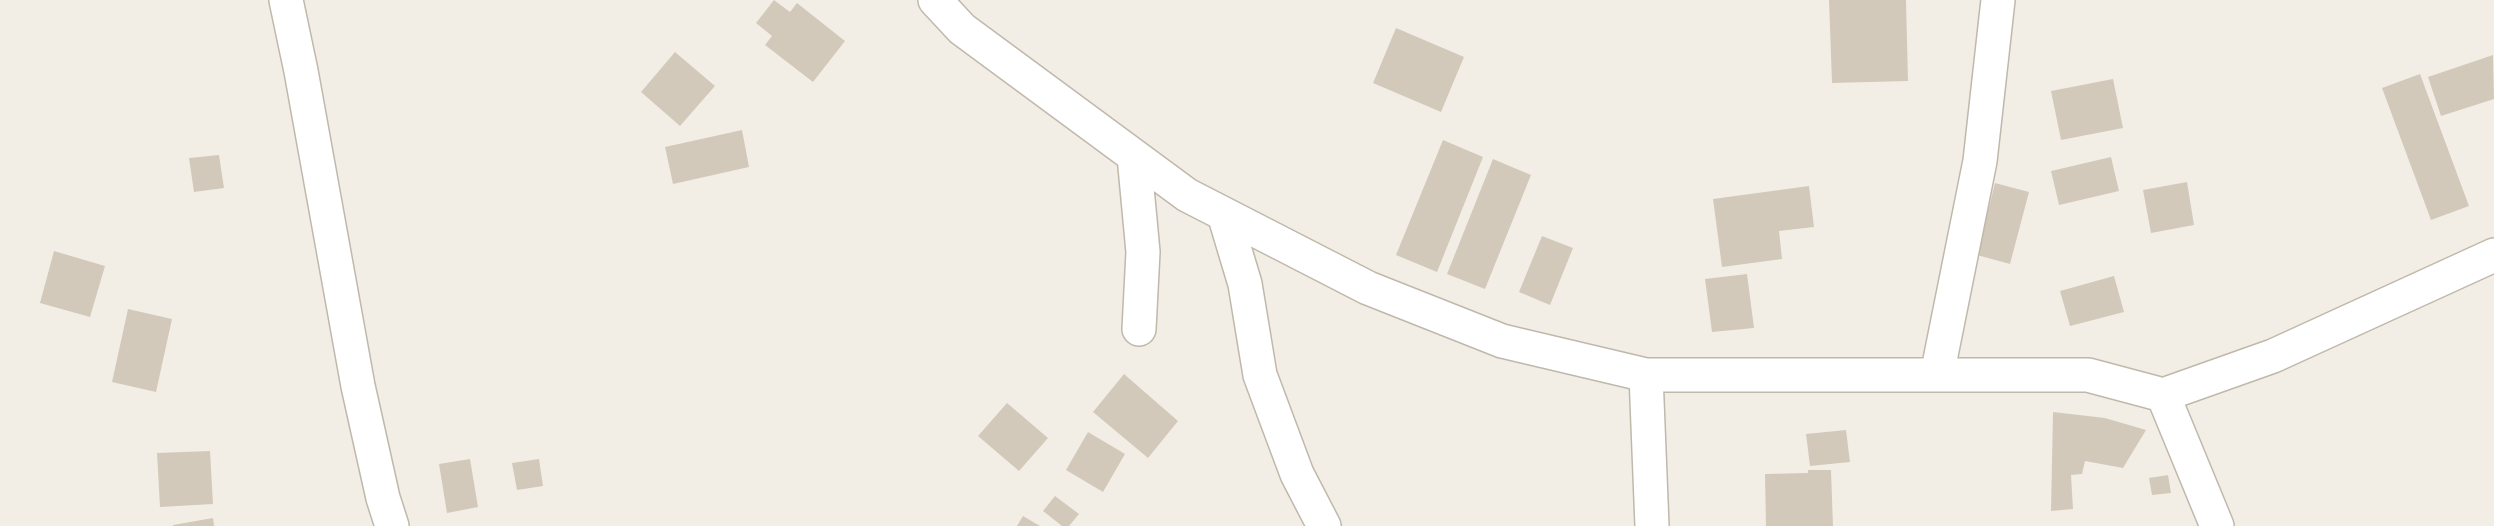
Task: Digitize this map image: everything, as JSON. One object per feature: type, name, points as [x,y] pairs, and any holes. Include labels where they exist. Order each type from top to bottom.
[{"type":"street","points":[[286,0],[358,386],[383,498],[392,526]]},
{"type":"street","points":[[935,0],[962,29],[1187,195],[1368,288],[1502,341],[1646,375],[2088,375],[2163,395],[2274,356],[2494,255]]},
{"type":"street","points":[[1937,375],[1980,161],[1998,0]]},
{"type":"street","points":[[1134,156],[1143,252],[1139,329]]},
{"type":"street","points":[[1224,214],[1245,284],[1260,375],[1297,474],[1324,526]]},
{"type":"street","points":[[1646,375],[1652,526]]},
{"type":"street","points":[[2163,395],[2217,526]]},
{"type":"building","points":[[774,0],[790,12],[797,3],[845,41],[813,82],[765,45],[772,36],[756,23]]},
{"type":"building","points":[[1829,0],[1906,0],[1908,81],[1832,83]]},
{"type":"building","points":[[1396,28],[1464,57],[1441,112],[1373,83]]},
{"type":"building","points":[[675,52],[715,86],[680,126],[641,92]]},
{"type":"building","points":[[2493,55],[2494,99],[2441,116],[2428,77]]},
{"type":"building","points":[[2420,74],[2469,206],[2431,220],[2382,88]]},
{"type":"building","points":[[2113,79],[2123,128],[2061,140],[2051,91]]},
{"type":"building","points":[[742,130],[749,167],[673,184],[665,147]]},
{"type":"building","points":[[1443,140],[1483,157],[1437,272],[1396,255]]},
{"type":"building","points":[[219,155],[224,188],[194,192],[189,158]]},
{"type":"building","points":[[2111,157],[2119,191],[2059,205],[2051,171]]},
{"type":"building","points":[[1493,159],[1531,175],[1485,289],[1447,274]]},
{"type":"building","points":[[2187,182],[2194,225],[2151,233],[2143,190]]},
{"type":"building","points":[[1995,183],[2029,192],[2010,264],[1977,255]]},
{"type":"building","points":[[1809,186],[1814,227],[1779,231],[1782,259],[1722,267],[1713,199]]},
{"type":"building","points":[[1542,236],[1573,248],[1550,305],[1519,292]]},
{"type":"building","points":[[54,251],[105,266],[90,317],[40,303]]},
{"type":"building","points":[[1747,274],[1754,328],[1712,332],[1705,279]]},
{"type":"building","points":[[2114,276],[2124,312],[2070,326],[2060,291]]},
{"type":"building","points":[[128,309],[172,319],[156,392],[112,382]]},
{"type":"building","points":[[1124,374],[1178,421],[1148,458],[1093,412]]},
{"type":"building","points":[[1007,403],[1048,438],[1019,471],[978,436]]},
{"type":"building","points":[[2053,412],[2105,418],[2146,430],[2123,468],[2085,461],[2082,474],[2071,475],[2073,509],[2051,511]]},
{"type":"building","points":[[1846,430],[1850,462],[1810,466],[1806,434]]},
{"type":"building","points":[[1088,432],[1125,454],[1103,492],[1066,470]]},
{"type":"building","points":[[210,451],[213,504],[160,507],[157,453]]},
{"type":"building","points":[[470,459],[478,507],[447,513],[439,464]]},
{"type":"building","points":[[539,459],[543,486],[517,490],[512,463]]},
{"type":"building","points":[[1808,470],[1831,470],[1833,526],[1766,526],[1765,474],[1808,473]]},
{"type":"building","points":[[2168,475],[2171,493],[2152,495],[2149,478]]},
{"type":"building","points":[[1055,496],[1079,514],[1069,526],[1062,526],[1043,511]]},
{"type":"building","points":[[1023,516],[1040,526],[1017,526]]},
{"type":"building","points":[[213,518],[214,526],[173,526],[173,525]]}]
